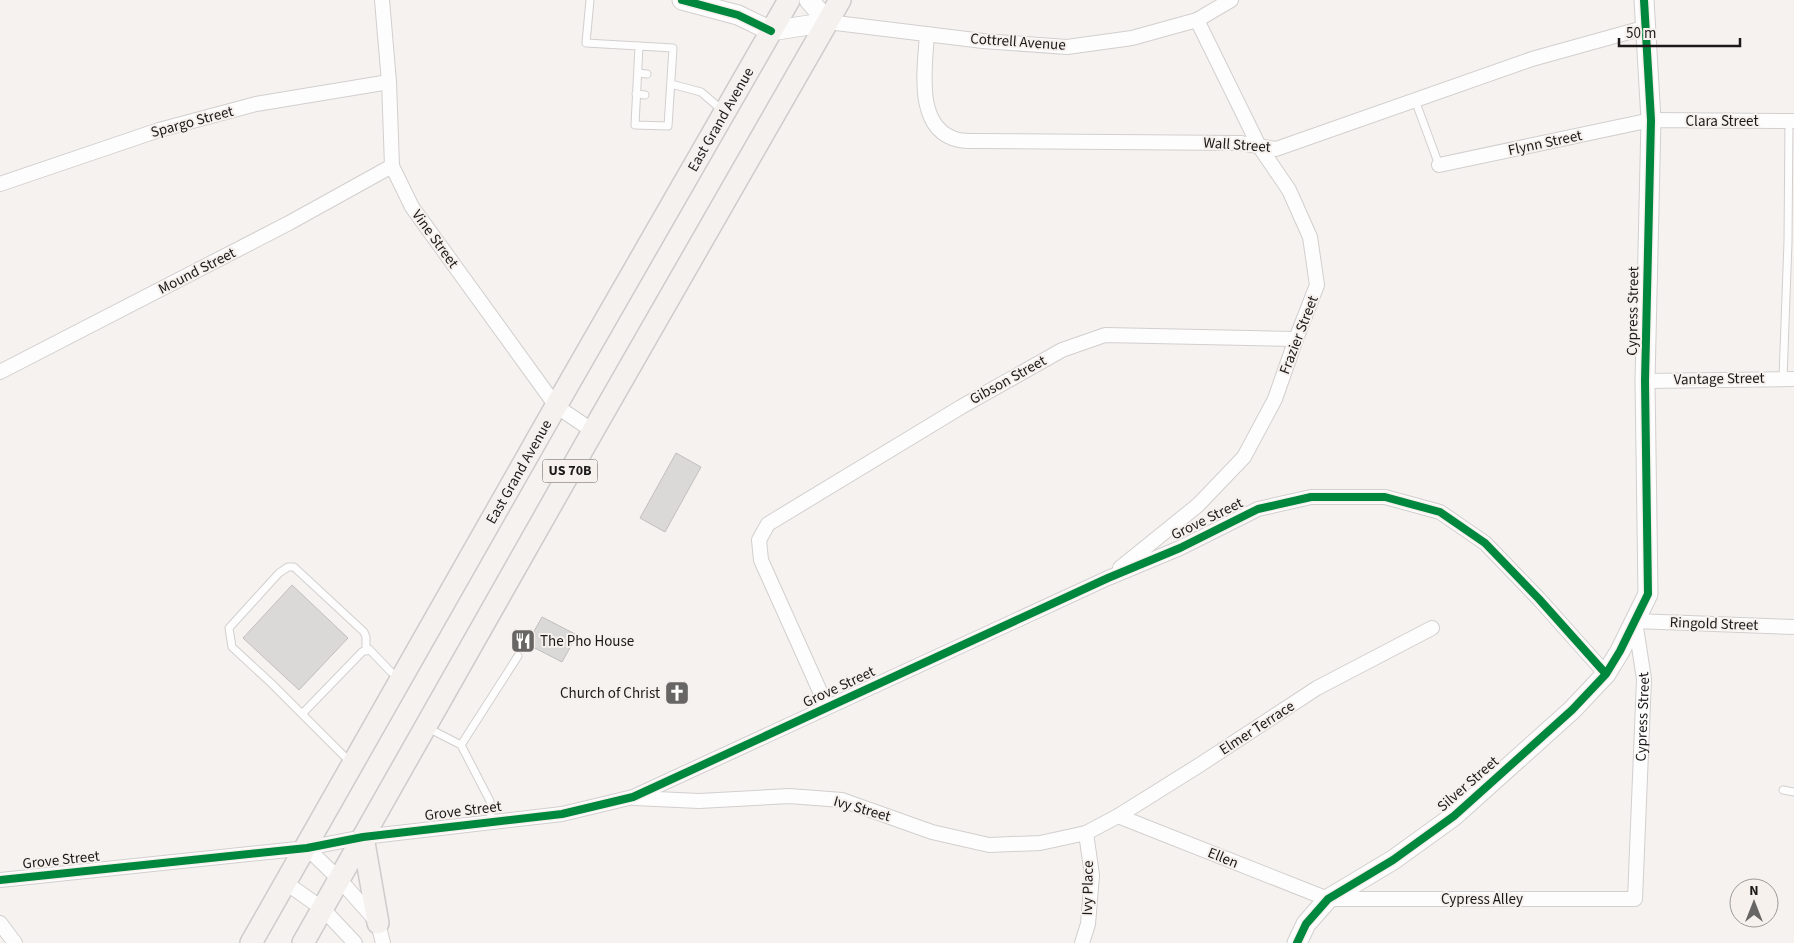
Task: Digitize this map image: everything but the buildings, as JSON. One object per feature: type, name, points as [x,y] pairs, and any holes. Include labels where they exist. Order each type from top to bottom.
[{"type":"main road","name":"East Grand Avenue","points":[[251,943],[307,848],[556,406],[789,0]]},
{"type":"main road","name":"US 70B","points":[[303,943],[840,0]]},
{"type":"main road","points":[[363,837],[381,933]]},
{"type":"street","name":"Vine Street","points":[[382,0],[389,82],[392,166],[412,207],[556,406],[593,431]]},
{"type":"street","points":[[682,0],[738,15],[770,31],[828,22]]},
{"type":"street","points":[[809,0],[828,22]]},
{"type":"street","name":"Cottrell Avenue","points":[[828,22],[983,41],[1067,47],[1132,38],[1197,20],[1231,0]]},
{"type":"street","name":"Cypress Street","points":[[1635,899],[1644,679],[1635,621],[1648,594],[1645,381],[1651,120],[1644,0]]},
{"type":"street","name":"Frazier Street","points":[[1108,578],[1198,505],[1244,457],[1275,399],[1317,285],[1310,238],[1289,190],[1260,146],[1197,20]]},
{"type":"street","name":"Wall Street","points":[[927,34],[925,88],[927,109],[939,130],[957,140],[984,142],[1240,142],[1276,149],[1532,59],[1647,27]]},
{"type":"street","name":"Spargo Street","points":[[0,184],[168,127],[256,104],[389,82]]},
{"type":"street","name":"Clara Street","points":[[1651,120],[1792,121]]},
{"type":"street","name":"Flynn Street","points":[[1439,165],[1651,120]]},
{"type":"street","name":"Mound Street","points":[[0,372],[289,223],[392,166]]},
{"type":"street","name":"Gibson Street","points":[[827,707],[761,560],[759,540],[768,524],[961,407],[1062,350],[1105,336],[1296,339]]},
{"type":"street","name":"Vantage Street","points":[[1645,381],[1788,378]]},
{"type":"street","name":"Grove Street","points":[[0,880],[307,848],[363,837],[562,814],[633,798],[1108,578],[1180,548],[1258,509],[1311,497],[1385,497],[1440,512],[1485,543],[1539,599],[1606,674]]},
{"type":"street","name":"Ringold Street","points":[[1635,621],[1794,627]]},
{"type":"street","name":"Silver Street","points":[[1297,943],[1306,924],[1328,900],[1393,860],[1454,816],[1572,710],[1606,674],[1635,621]]},
{"type":"street","name":"Elmer Terrace","points":[[1086,833],[1118,816],[1198,766],[1317,688],[1432,628]]},
{"type":"street","name":"Ivy Street","points":[[633,798],[699,801],[790,796],[842,800],[932,832],[989,845],[1040,843],[1086,833]]},
{"type":"street","name":"Ellen","points":[[1118,816],[1328,900]]},
{"type":"street","name":"Ivy Place","points":[[1082,943],[1088,924],[1092,875],[1086,833]]},
{"type":"street","points":[[307,848],[340,880],[381,933]]},
{"type":"street","points":[[286,883],[323,909],[356,943]]},
{"type":"street","name":"Cypress Alley","points":[[1328,900],[1635,899]]},
{"type":"street","points":[[0,923],[15,943]]},
{"type":"lane","points":[[590,0],[586,44],[639,46],[672,48],[668,75],[670,84],[667,96],[668,126],[635,125],[639,46]]},
{"type":"lane","points":[[638,73],[647,74]]},
{"type":"lane","points":[[670,84],[701,92],[724,112]]},
{"type":"lane","points":[[636,94],[645,95]]},
{"type":"lane","points":[[1415,100],[1439,165]]},
{"type":"lane","points":[[1788,378],[1788,242],[1792,121]]},
{"type":"lane","points":[[353,765],[232,647],[229,628],[279,573],[288,567],[294,567],[364,632],[366,650]]},
{"type":"lane","points":[[366,650],[369,650],[390,672],[401,680]]},
{"type":"lane","points":[[302,714],[366,650]]},
{"type":"lane","points":[[461,745],[518,656]]},
{"type":"lane","points":[[425,727],[461,745],[490,801],[491,822]]},
{"type":"lane","points":[[1783,790],[1794,792]]},
{"type":"cycle path","points":[[682,0],[738,15],[771,31]]},
{"type":"cycle path","points":[[1297,943],[1306,924],[1328,899],[1393,860],[1454,816],[1572,710],[1606,674],[1620,651],[1648,594],[1645,381],[1651,120],[1644,0]]},
{"type":"cycle path","points":[[0,880],[307,848],[363,837],[562,814],[633,797],[1108,578],[1180,548],[1258,509],[1311,497],[1385,497],[1440,512],[1485,543],[1539,599],[1606,674]]},
{"type":"place","name":"The Pho House","points":[[523,641]]},
{"type":"place","name":"Church of Christ","points":[[677,693]]}]
